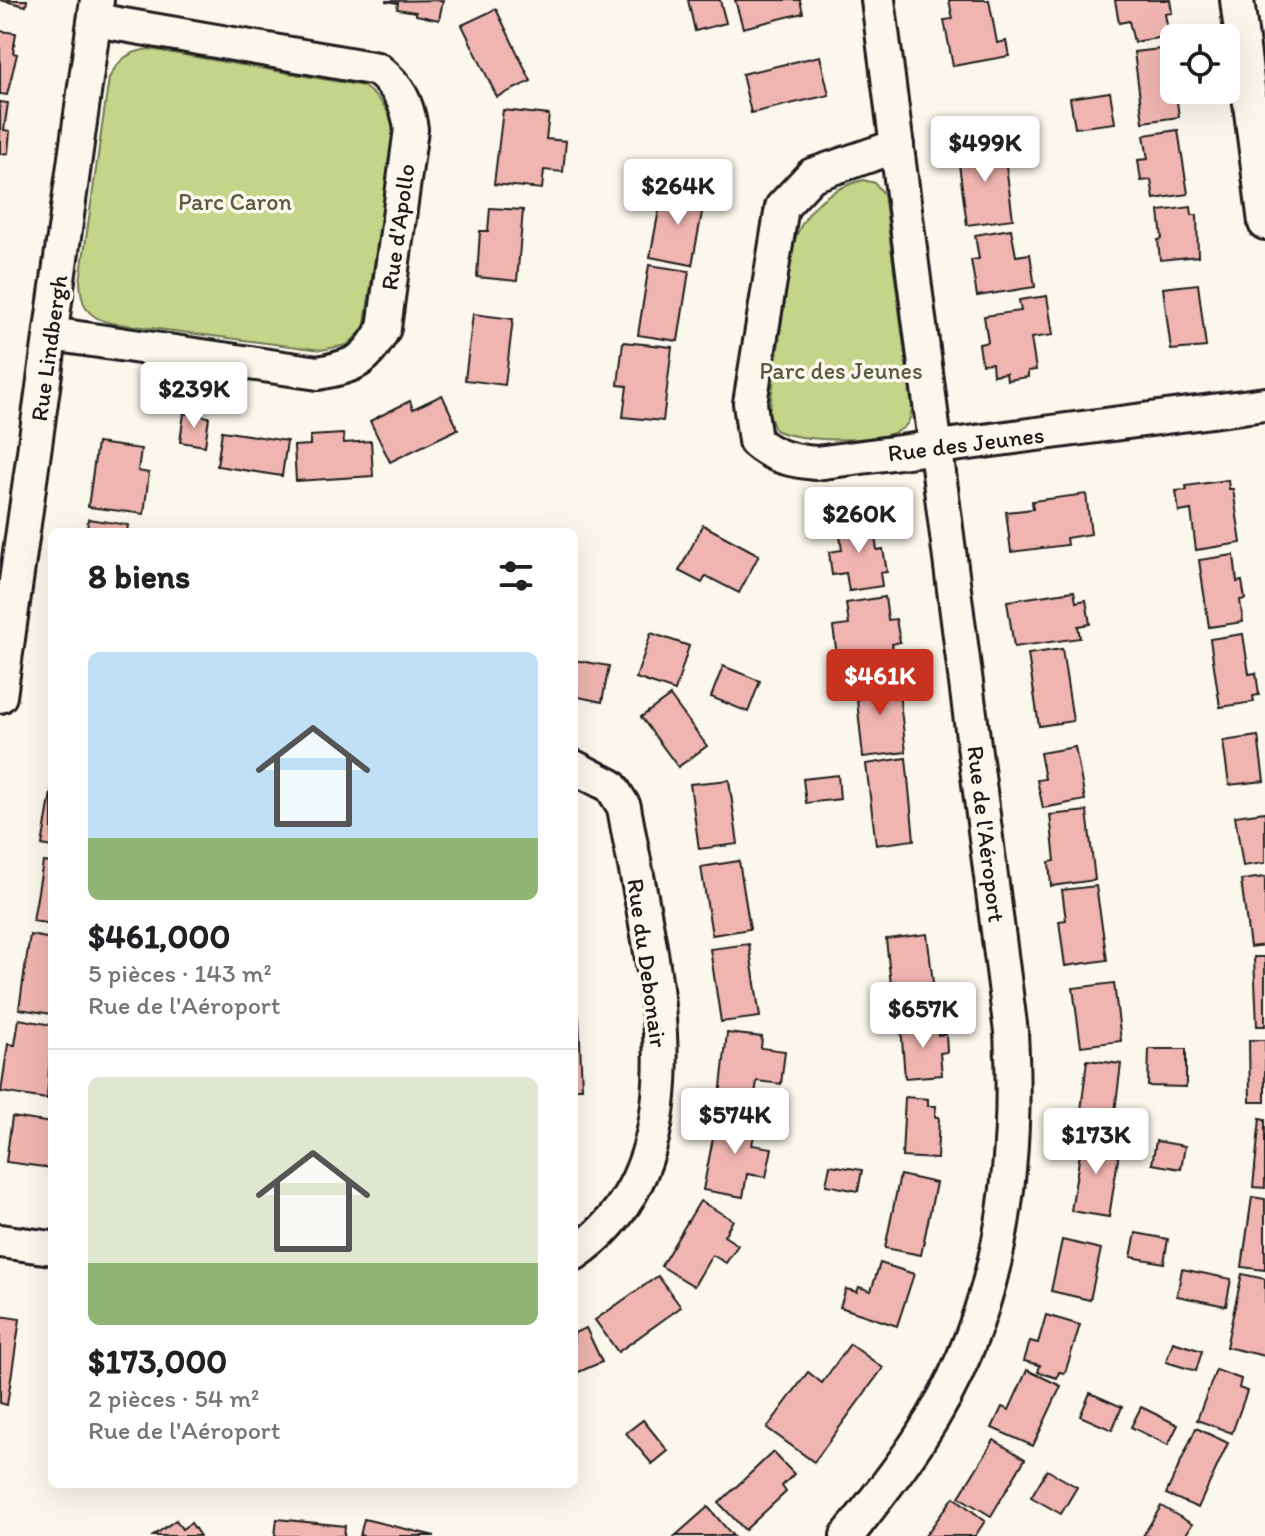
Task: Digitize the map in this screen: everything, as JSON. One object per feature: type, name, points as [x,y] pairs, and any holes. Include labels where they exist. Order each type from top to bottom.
[{"type":"street","name":"Rue de l'Aéroport","points":[[847,1536],[922,1436],[952,1381],[977,1323],[996,1260],[1009,1186],[1015,1107],[1011,1032],[878,0]]},
{"type":"street","points":[[1237,0],[1265,223]]},
{"type":"street","name":"Rue d'Apollo","points":[[51,334],[318,373],[345,368],[370,355],[384,328],[411,129],[407,102],[394,83],[377,69],[96,10]]},
{"type":"street","name":"Rue Lindbergh","points":[[1,675],[96,10]]},
{"type":"street","name":"Rue des Jeunes","points":[[897,146],[812,175],[782,207],[750,424],[755,441],[766,451],[793,461],[816,463],[1265,404]]},
{"type":"street","name":"Rue du Debonair","points":[[578,769],[611,786],[624,807],[658,1004],[661,1054],[659,1103],[650,1150],[633,1191],[610,1222],[578,1250]]},
{"type":"street","points":[[0,1241],[48,1247]]},
{"type":"green space","name":"Parc Caron","points":[[149,49],[363,86],[385,107],[394,136],[364,329],[347,345],[321,350],[111,323],[86,309],[80,281],[109,78],[125,58]]},
{"type":"green space","name":"Parc des Jeunes","points":[[863,180],[875,183],[884,194],[912,409],[910,418],[900,430],[874,437],[819,439],[786,434],[775,430],[769,413],[792,248],[802,223],[817,204],[837,190]]},
{"type":"building","points":[[0,0],[27,0],[26,6]]},
{"type":"building","points":[[443,0],[439,20],[397,9],[398,3],[385,1]]},
{"type":"building","points":[[688,0],[720,0],[726,23],[695,31]]},
{"type":"building","points":[[735,0],[800,0],[803,13],[743,28]]},
{"type":"building","points":[[949,0],[989,0],[997,43],[1006,41],[1009,56],[953,66],[944,20],[953,19]]},
{"type":"building","points":[[1115,0],[1170,0],[1172,13],[1165,14],[1167,24],[1160,24],[1160,38],[1134,42],[1129,21],[1119,23]]},
{"type":"building","points":[[496,9],[531,81],[497,97],[462,25]]},
{"type":"building","points":[[0,31],[16,33],[13,53],[17,54],[7,95],[0,94]]},
{"type":"building","points":[[1160,49],[1160,104],[1177,104],[1179,117],[1143,122],[1134,52]]},
{"type":"building","points":[[820,56],[829,95],[751,113],[742,74]]},
{"type":"building","points":[[1110,92],[1115,123],[1075,128],[1070,98]]},
{"type":"building","points":[[0,102],[8,103],[4,130],[10,131],[8,153],[0,154]]},
{"type":"building","points":[[503,110],[549,115],[546,139],[566,141],[563,172],[544,170],[542,189],[494,184]]},
{"type":"building","points":[[1178,130],[1188,194],[1154,199],[1151,180],[1141,181],[1138,160],[1148,159],[1144,135]]},
{"type":"building","points":[[1003,143],[1013,219],[967,225],[957,149]]},
{"type":"building","points":[[663,189],[705,197],[692,265],[650,257]]},
{"type":"building","points":[[1191,207],[1192,215],[1197,215],[1198,256],[1160,260],[1158,240],[1162,239],[1159,211]]},
{"type":"building","points":[[490,208],[523,210],[517,281],[477,277],[480,231],[488,231]]},
{"type":"building","points":[[1011,229],[1016,256],[1030,254],[1035,287],[977,296],[971,260],[979,259],[975,235]]},
{"type":"building","points":[[649,265],[689,271],[678,341],[638,335]]},
{"type":"building","points":[[1198,284],[1206,347],[1171,350],[1163,288]]},
{"type":"building","points":[[1047,296],[1053,335],[1031,338],[1036,370],[1028,371],[1028,377],[1007,380],[1006,373],[993,375],[992,363],[982,364],[979,344],[988,342],[984,316],[1021,311],[1019,300]]},
{"type":"building","points":[[473,314],[513,319],[505,385],[465,380]]},
{"type":"building","points":[[623,342],[672,347],[663,421],[623,417],[627,386],[618,385]]},
{"type":"building","points":[[442,395],[458,429],[390,462],[370,421],[410,401],[413,409]]},
{"type":"building","points":[[184,413],[209,417],[205,446],[180,442]]},
{"type":"building","points":[[222,431],[287,441],[282,476],[217,466]]},
{"type":"building","points":[[343,434],[344,443],[371,441],[373,476],[296,481],[294,446],[310,445],[310,436]]},
{"type":"building","points":[[97,443],[141,449],[138,471],[149,473],[144,514],[88,507]]},
{"type":"building","points":[[1228,480],[1229,489],[1233,489],[1241,543],[1196,550],[1191,510],[1179,512],[1176,491],[1187,490],[1186,486]]},
{"type":"building","points":[[1086,494],[1091,534],[1066,538],[1067,545],[1011,552],[1006,512],[1033,509],[1032,501]]},
{"type":"building","points":[[872,517],[877,550],[883,549],[887,572],[880,573],[882,586],[849,591],[846,573],[832,575],[829,552],[842,550],[838,522]]},
{"type":"building","points":[[88,519],[128,525],[128,528],[87,528]]},
{"type":"building","points":[[703,525],[759,555],[739,593],[706,576],[702,583],[679,571]]},
{"type":"building","points":[[1234,555],[1237,582],[1242,581],[1245,599],[1240,600],[1243,622],[1209,627],[1199,560]]},
{"type":"building","points":[[1074,591],[1076,602],[1086,600],[1090,624],[1078,626],[1080,638],[1014,647],[1007,601]]},
{"type":"building","points":[[885,597],[888,620],[896,619],[900,642],[892,644],[896,670],[856,676],[854,659],[838,662],[833,627],[849,625],[846,603]]},
{"type":"building","points":[[651,633],[689,646],[675,691],[636,678]]},
{"type":"building","points":[[1243,634],[1249,674],[1256,673],[1259,695],[1253,696],[1254,702],[1220,707],[1210,639]]},
{"type":"building","points":[[1062,649],[1073,721],[1039,726],[1028,654]]},
{"type":"building","points":[[578,661],[609,666],[602,702],[578,697]]},
{"type":"building","points":[[723,666],[760,681],[748,712],[711,697]]},
{"type":"building","points":[[897,676],[906,752],[863,757],[855,681]]},
{"type":"building","points":[[670,696],[707,746],[678,767],[641,717]]},
{"type":"building","points":[[1258,736],[1264,781],[1229,785],[1223,741]]},
{"type":"building","points":[[1075,747],[1085,800],[1043,808],[1037,780],[1045,779],[1040,753]]},
{"type":"building","points":[[906,758],[914,840],[876,845],[866,764]]},
{"type":"building","points":[[838,775],[840,799],[806,803],[803,779]]},
{"type":"building","points":[[729,780],[738,844],[699,849],[690,784]]},
{"type":"building","points":[[48,810],[48,846],[42,845]]},
{"type":"building","points":[[1087,811],[1095,880],[1051,886],[1049,862],[1055,861],[1050,815]]},
{"type":"building","points":[[1265,812],[1265,863],[1243,866],[1235,816]]},
{"type":"building","points":[[739,861],[750,929],[712,935],[701,867]]},
{"type":"building","points":[[43,862],[48,863],[48,923],[33,921]]},
{"type":"building","points":[[1265,877],[1265,945],[1250,947],[1241,880]]},
{"type":"building","points":[[1096,886],[1107,960],[1065,966],[1059,921],[1066,920],[1062,890]]},
{"type":"building","points":[[927,934],[936,1007],[894,1012],[886,939]]},
{"type":"building","points":[[30,935],[48,938],[48,1013],[19,1009]]},
{"type":"building","points":[[749,944],[760,1017],[721,1022],[710,949]]},
{"type":"building","points":[[1254,957],[1265,957],[1265,1026],[1257,1026]]},
{"type":"building","points":[[1114,983],[1121,1041],[1081,1046],[1073,988]]},
{"type":"building","points":[[579,1018],[582,1088],[578,1088]]},
{"type":"building","points":[[19,1019],[48,1024],[47,1099],[1,1092],[8,1044],[15,1045]]},
{"type":"building","points":[[937,1023],[938,1035],[946,1034],[947,1052],[940,1053],[942,1075],[905,1078],[901,1026]]},
{"type":"building","points":[[727,1033],[762,1037],[761,1048],[785,1051],[781,1084],[757,1081],[753,1109],[719,1105]]},
{"type":"building","points":[[1249,1040],[1265,1040],[1265,1102],[1250,1102]]},
{"type":"building","points":[[1149,1049],[1186,1049],[1186,1087],[1148,1086]]},
{"type":"building","points":[[1087,1060],[1121,1064],[1115,1112],[1123,1113],[1121,1129],[1079,1128]]},
{"type":"building","points":[[905,1097],[928,1099],[928,1106],[936,1106],[935,1117],[939,1117],[937,1159],[902,1157]]},
{"type":"building","points":[[718,1112],[757,1120],[752,1145],[772,1148],[766,1177],[747,1174],[743,1197],[703,1190]]},
{"type":"building","points":[[12,1117],[48,1122],[48,1167],[6,1162]]},
{"type":"building","points":[[1260,1118],[1265,1119],[1265,1188],[1253,1187]]},
{"type":"building","points":[[1083,1134],[1121,1140],[1109,1217],[1071,1211]]},
{"type":"building","points":[[1156,1141],[1185,1146],[1181,1169],[1152,1164]]},
{"type":"building","points":[[830,1165],[862,1170],[858,1191],[826,1185]]},
{"type":"building","points":[[900,1175],[936,1183],[921,1255],[885,1248]]},
{"type":"building","points":[[1252,1197],[1265,1199],[1265,1270],[1242,1267]]},
{"type":"building","points":[[700,1201],[733,1220],[724,1236],[738,1245],[726,1263],[712,1255],[694,1286],[661,1266]]},
{"type":"building","points":[[1136,1233],[1168,1239],[1164,1263],[1131,1257]]},
{"type":"building","points":[[1062,1240],[1101,1249],[1090,1300],[1051,1291]]},
{"type":"building","points":[[880,1263],[914,1274],[897,1326],[840,1307],[846,1289],[857,1292],[859,1287],[871,1291]]},
{"type":"building","points":[[1182,1269],[1231,1279],[1226,1306],[1177,1296]]},
{"type":"building","points":[[1242,1274],[1265,1279],[1265,1356],[1226,1347]]},
{"type":"building","points":[[658,1276],[681,1307],[618,1352],[595,1320]]},
{"type":"building","points":[[1046,1315],[1080,1325],[1065,1373],[1059,1372],[1057,1378],[1038,1372],[1040,1365],[1024,1361],[1030,1341],[1038,1343]]},
{"type":"building","points":[[0,1316],[20,1319],[7,1405],[0,1403]]},
{"type":"building","points":[[586,1328],[602,1362],[578,1372],[578,1331]]},
{"type":"building","points":[[1173,1342],[1202,1351],[1196,1371],[1166,1362]]},
{"type":"building","points":[[850,1344],[883,1368],[814,1462],[767,1428],[808,1372],[822,1383]]},
{"type":"building","points":[[1027,1370],[1061,1386],[1033,1446],[992,1428],[1002,1407],[1009,1410]]},
{"type":"building","points":[[1216,1370],[1241,1379],[1239,1388],[1247,1391],[1232,1433],[1197,1420]]},
{"type":"building","points":[[1090,1393],[1122,1407],[1112,1430],[1080,1416]]},
{"type":"building","points":[[1141,1407],[1178,1425],[1168,1445],[1131,1427]]},
{"type":"building","points":[[643,1420],[668,1451],[652,1464],[626,1433]]},
{"type":"building","points":[[1196,1428],[1228,1443],[1198,1508],[1166,1494]]},
{"type":"building","points":[[994,1440],[1025,1459],[991,1516],[959,1497]]},
{"type":"building","points":[[773,1452],[794,1474],[782,1486],[786,1492],[745,1530],[719,1503]]},
{"type":"building","points":[[1047,1470],[1077,1487],[1061,1514],[1031,1497]]},
{"type":"building","points":[[954,1497],[985,1521],[975,1536],[925,1536]]},
{"type":"building","points":[[1161,1506],[1192,1524],[1185,1536],[1143,1536]]},
{"type":"building","points":[[708,1507],[733,1536],[675,1536]]},
{"type":"building","points":[[277,1519],[345,1526],[344,1536],[275,1536]]},
{"type":"building","points":[[364,1519],[435,1536],[360,1536]]},
{"type":"building","points":[[176,1520],[182,1529],[191,1523],[200,1536],[153,1536]]}]
